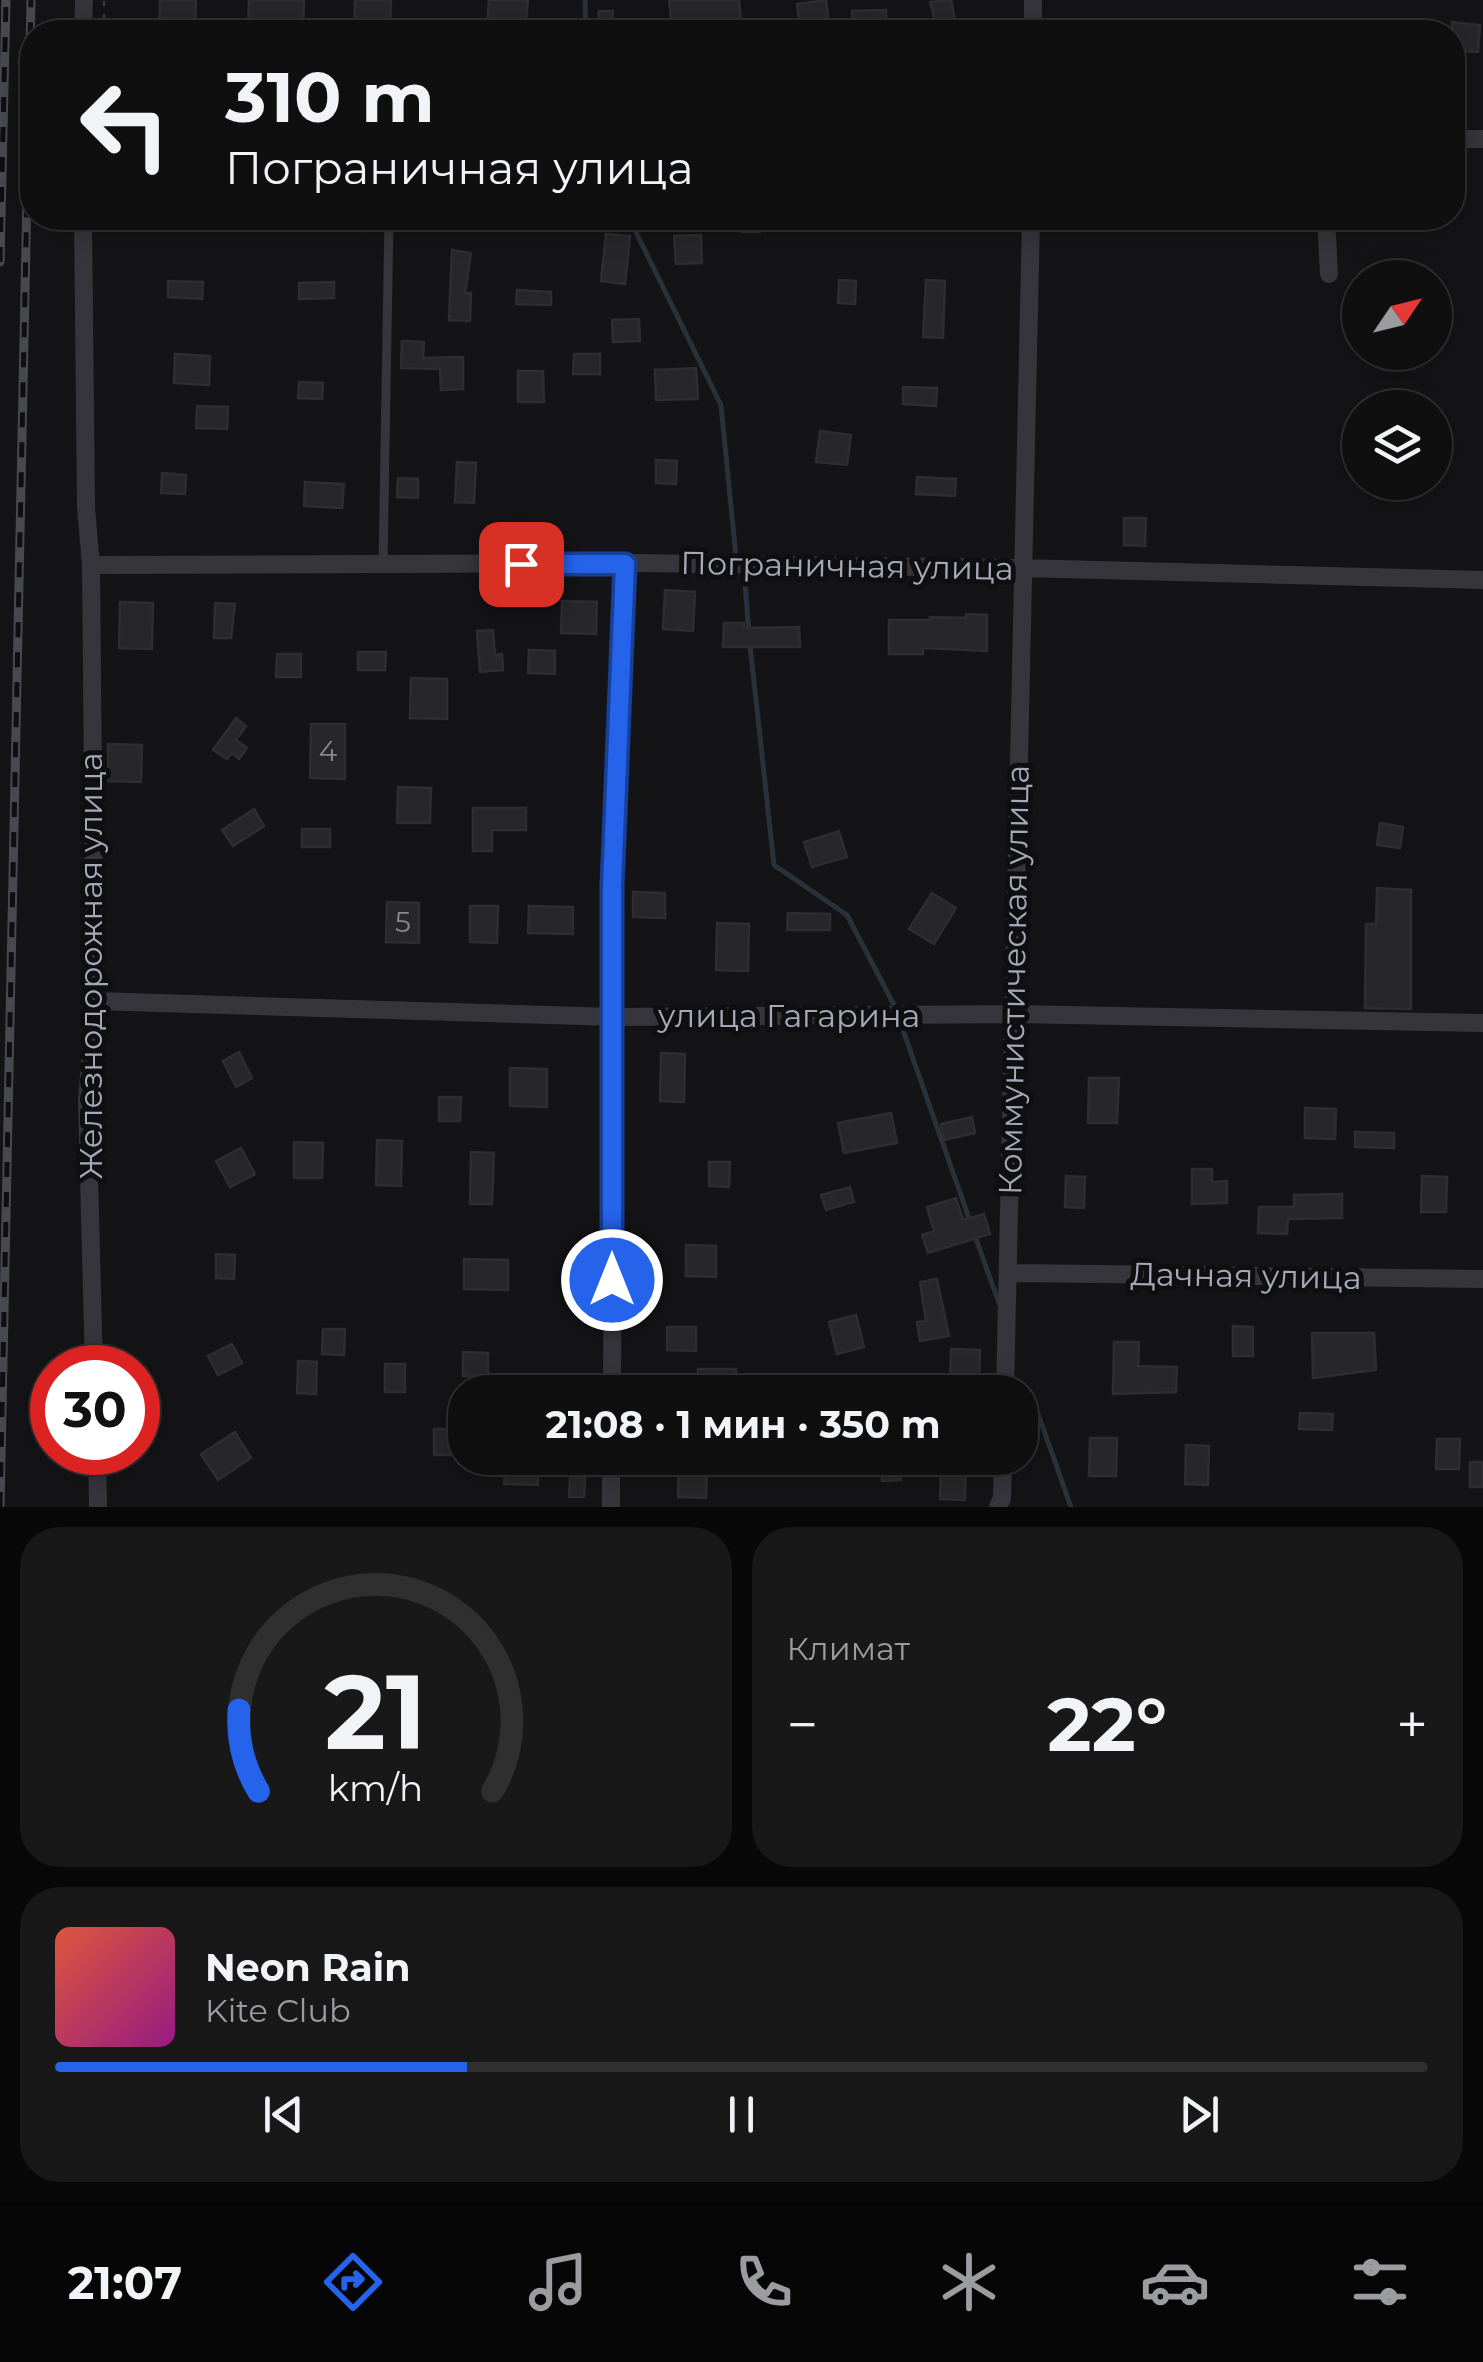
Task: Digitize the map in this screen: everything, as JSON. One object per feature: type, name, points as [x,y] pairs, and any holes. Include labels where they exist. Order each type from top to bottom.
[{"type":"street","name":"Железнодорожная улица","points":[[83,230],[86,508],[91,565],[94,1002],[87,1102],[93,1345]]},
{"type":"street","name":"Коммунистическая улица","points":[[1005,1375],[1031,230]]},
{"type":"street","points":[[1327,230],[1329,274]]},
{"type":"street","points":[[612,1375],[612,886],[625,564]]},
{"type":"street","name":"Пограничная улица","points":[[91,565],[1021,568],[1483,580]]},
{"type":"street","name":"улица Гагарина","points":[[94,1002],[614,1017],[1014,1014],[1483,1023]]},
{"type":"street","name":"Дачная улица","points":[[1008,1273],[1483,1279]]},
{"type":"street","points":[[97,1475],[98,1507]]},
{"type":"street","points":[[611,1475],[611,1507]]},
{"type":"street","points":[[998,1507],[1003,1475]]},
{"type":"lane","points":[[383,566],[390,230]]},
{"type":"building","points":[[160,0],[196,0],[195,20],[159,20]]},
{"type":"building","points":[[249,0],[304,0],[303,20],[248,20]]},
{"type":"building","points":[[355,0],[391,0],[390,20],[354,20]]},
{"type":"building","points":[[489,0],[528,0],[526,20],[487,20]]},
{"type":"building","points":[[669,0],[739,0],[741,19],[671,20]]},
{"type":"building","points":[[826,0],[828,20],[799,20],[797,4]]},
{"type":"building","points":[[951,0],[955,19],[935,20],[930,2]]},
{"type":"building","points":[[886,10],[886,20],[852,20],[852,11]]},
{"type":"building","points":[[599,11],[613,11],[612,20],[598,20]]},
{"type":"building","points":[[1465,23],[1480,25],[1478,52],[1465,51]]},
{"type":"building","points":[[606,234],[630,236],[625,284],[601,281]]},
{"type":"building","points":[[701,235],[702,263],[676,264],[674,236]]},
{"type":"building","points":[[452,250],[471,253],[465,293],[471,293],[470,321],[449,320]]},
{"type":"building","points":[[839,280],[856,281],[855,304],[838,303]]},
{"type":"building","points":[[926,280],[945,281],[943,338],[923,337]]},
{"type":"building","points":[[168,281],[203,282],[202,299],[168,297]]},
{"type":"building","points":[[334,282],[334,298],[299,299],[299,283]]},
{"type":"building","points":[[517,290],[551,292],[551,305],[516,304]]},
{"type":"building","points":[[639,319],[640,341],[613,342],[612,320]]},
{"type":"building","points":[[402,341],[424,342],[423,358],[463,357],[463,389],[441,390],[440,369],[401,368]]},
{"type":"building","points":[[175,354],[210,356],[209,385],[174,383]]},
{"type":"building","points":[[574,354],[600,354],[600,374],[573,374]]},
{"type":"building","points":[[696,368],[698,399],[656,400],[655,370]]},
{"type":"building","points":[[518,371],[543,371],[544,402],[518,402]]},
{"type":"building","points":[[299,382],[323,383],[322,399],[298,398]]},
{"type":"building","points":[[903,387],[937,388],[936,406],[903,404]]},
{"type":"building","points":[[197,406],[228,407],[227,429],[196,428]]},
{"type":"building","points":[[820,431],[851,435],[847,465],[816,462]]},
{"type":"building","points":[[656,460],[677,461],[676,484],[656,483]]},
{"type":"building","points":[[457,462],[476,463],[474,503],[455,502]]},
{"type":"building","points":[[162,473],[186,475],[185,494],[161,493]]},
{"type":"building","points":[[917,477],[956,479],[955,496],[916,494]]},
{"type":"building","points":[[398,478],[418,479],[418,498],[397,497]]},
{"type":"building","points":[[305,482],[344,484],[342,508],[304,506]]},
{"type":"building","points":[[1124,518],[1146,518],[1145,546],[1124,545]]},
{"type":"building","points":[[665,590],[695,592],[693,631],[663,629]]},
{"type":"building","points":[[562,601],[597,602],[596,634],[561,633]]},
{"type":"building","points":[[120,602],[153,603],[152,649],[119,648]]},
{"type":"building","points":[[215,603],[235,604],[231,638],[214,638]]},
{"type":"building","points":[[966,614],[987,615],[987,651],[923,648],[923,654],[889,654],[889,620],[966,618]]},
{"type":"building","points":[[724,623],[744,623],[744,628],[799,627],[800,647],[723,647]]},
{"type":"building","points":[[493,630],[495,655],[502,654],[503,670],[480,672],[477,631]]},
{"type":"building","points":[[529,650],[555,651],[555,674],[528,673]]},
{"type":"building","points":[[358,652],[386,652],[385,670],[358,670]]},
{"type":"building","points":[[277,654],[301,654],[301,677],[276,677]]},
{"type":"building","points":[[411,678],[447,679],[447,719],[410,718]]},
{"type":"building","points":[[236,718],[246,726],[236,740],[247,748],[239,759],[232,753],[227,759],[213,750]]},
{"type":"building","points":[[311,724],[345,724],[345,779],[310,778]]},
{"type":"building","points":[[108,744],[142,745],[141,782],[107,781]]},
{"type":"building","points":[[398,787],[431,788],[430,823],[397,823]]},
{"type":"building","points":[[473,808],[526,808],[526,830],[492,830],[492,851],[473,851]]},
{"type":"building","points":[[254,809],[264,826],[233,846],[222,830]]},
{"type":"building","points":[[1380,823],[1403,827],[1400,848],[1377,845]]},
{"type":"building","points":[[302,829],[330,829],[330,847],[302,847]]},
{"type":"building","points":[[839,831],[847,857],[812,867],[804,842]]},
{"type":"building","points":[[1377,888],[1411,890],[1411,1009],[1365,1008],[1366,924],[1376,924]]},
{"type":"building","points":[[633,892],[665,893],[665,918],[633,917]]},
{"type":"building","points":[[932,893],[956,908],[934,944],[909,929]]},
{"type":"building","points":[[387,902],[419,903],[419,943],[386,942]]},
{"type":"building","points":[[470,906],[498,906],[497,943],[470,942]]},
{"type":"building","points":[[529,906],[573,907],[573,934],[528,933]]},
{"type":"building","points":[[788,913],[830,914],[830,930],[787,930]]},
{"type":"building","points":[[717,923],[749,924],[748,971],[716,970]]},
{"type":"building","points":[[239,1052],[252,1078],[236,1087],[223,1061]]},
{"type":"building","points":[[661,1053],[685,1054],[684,1102],[660,1101]]},
{"type":"building","points":[[510,1068],[547,1069],[547,1107],[510,1106]]},
{"type":"building","points":[[1089,1078],[1119,1078],[1117,1123],[1088,1123]]},
{"type":"building","points":[[439,1097],[461,1097],[460,1121],[439,1121]]},
{"type":"building","points":[[1305,1108],[1336,1109],[1335,1139],[1305,1138]]},
{"type":"building","points":[[891,1113],[897,1143],[844,1153],[838,1123]]},
{"type":"building","points":[[972,1117],[975,1133],[944,1140],[941,1124]]},
{"type":"building","points":[[1355,1132],[1394,1133],[1394,1148],[1355,1147]]},
{"type":"building","points":[[377,1140],[402,1141],[401,1186],[376,1185]]},
{"type":"building","points":[[294,1142],[323,1143],[322,1178],[294,1178]]},
{"type":"building","points":[[241,1148],[255,1174],[230,1187],[216,1161]]},
{"type":"building","points":[[471,1152],[494,1153],[492,1204],[470,1204]]},
{"type":"building","points":[[709,1162],[730,1162],[729,1187],[709,1186]]},
{"type":"building","points":[[1192,1169],[1212,1169],[1212,1182],[1227,1181],[1227,1203],[1192,1204]]},
{"type":"building","points":[[1066,1176],[1085,1177],[1084,1208],[1065,1207]]},
{"type":"building","points":[[1422,1176],[1447,1177],[1446,1212],[1421,1212]]},
{"type":"building","points":[[850,1187],[854,1202],[826,1210],[821,1195]]},
{"type":"building","points":[[1342,1194],[1342,1218],[1288,1219],[1287,1234],[1258,1233],[1259,1207],[1294,1207],[1294,1195]]},
{"type":"building","points":[[956,1198],[963,1220],[984,1214],[990,1234],[928,1253],[922,1235],[934,1231],[927,1207]]},
{"type":"building","points":[[686,1245],[716,1246],[716,1277],[686,1276]]},
{"type":"building","points":[[216,1254],[235,1255],[234,1279],[216,1278]]},
{"type":"building","points":[[464,1259],[508,1260],[508,1290],[464,1289]]},
{"type":"building","points":[[937,1279],[949,1336],[920,1341],[917,1322],[926,1321],[920,1282]]},
{"type":"building","points":[[856,1315],[864,1347],[837,1354],[829,1322]]},
{"type":"building","points":[[1233,1326],[1253,1327],[1253,1356],[1233,1356]]},
{"type":"building","points":[[667,1327],[696,1327],[696,1351],[667,1350]]},
{"type":"building","points":[[323,1329],[345,1329],[344,1355],[322,1354]]},
{"type":"building","points":[[1312,1333],[1374,1333],[1376,1370],[1313,1378]]},
{"type":"building","points":[[1114,1342],[1139,1342],[1138,1366],[1177,1367],[1176,1392],[1113,1394]]},
{"type":"building","points":[[232,1344],[242,1363],[218,1375],[208,1356]]},
{"type":"building","points":[[951,1349],[980,1350],[979,1375],[950,1375]]},
{"type":"building","points":[[463,1352],[488,1353],[488,1375],[463,1375]]},
{"type":"building","points":[[298,1361],[317,1362],[316,1394],[297,1393]]},
{"type":"building","points":[[385,1364],[405,1364],[405,1392],[385,1392]]},
{"type":"building","points":[[698,1369],[736,1369],[736,1375],[698,1375]]},
{"type":"building","points":[[1300,1413],[1333,1414],[1332,1430],[1299,1429]]},
{"type":"building","points":[[434,1429],[448,1429],[448,1455],[434,1455]]},
{"type":"building","points":[[235,1432],[251,1458],[218,1480],[201,1454]]},
{"type":"building","points":[[1090,1438],[1117,1438],[1116,1476],[1089,1476]]},
{"type":"building","points":[[1437,1439],[1460,1439],[1459,1469],[1436,1469]]},
{"type":"building","points":[[1186,1445],[1209,1446],[1208,1485],[1185,1484]]},
{"type":"building","points":[[1470,1462],[1483,1462],[1483,1487],[1470,1487]]},
{"type":"building","points":[[504,1475],[538,1475],[538,1485],[504,1484]]},
{"type":"building","points":[[679,1475],[707,1475],[706,1498],[678,1497]]},
{"type":"building","points":[[881,1475],[901,1475],[901,1480],[882,1481]]},
{"type":"building","points":[[941,1475],[966,1475],[965,1500],[940,1499]]},
{"type":"building","points":[[570,1477],[585,1477],[584,1497],[569,1497]]},
{"type":"waterway","points":[[585,0],[586,20]]},
{"type":"waterway","points":[[635,230],[721,405],[736,557]]},
{"type":"waterway","points":[[745,582],[749,634]]},
{"type":"waterway","points":[[750,645],[774,865],[847,915],[894,1005]]},
{"type":"waterway","points":[[903,1030],[970,1221]]},
{"type":"waterway","points":[[975,1236],[1000,1306]]},
{"type":"waterway","points":[[1038,1414],[1071,1507]]},
{"type":"railway","points":[[0,262],[6,0]]},
{"type":"railway","points":[[31,0],[31,20]]},
{"type":"railway","points":[[0,1507],[26,230]]},
{"type":"route","points":[[521,564],[625,564],[612,886],[612,1280]]}]
